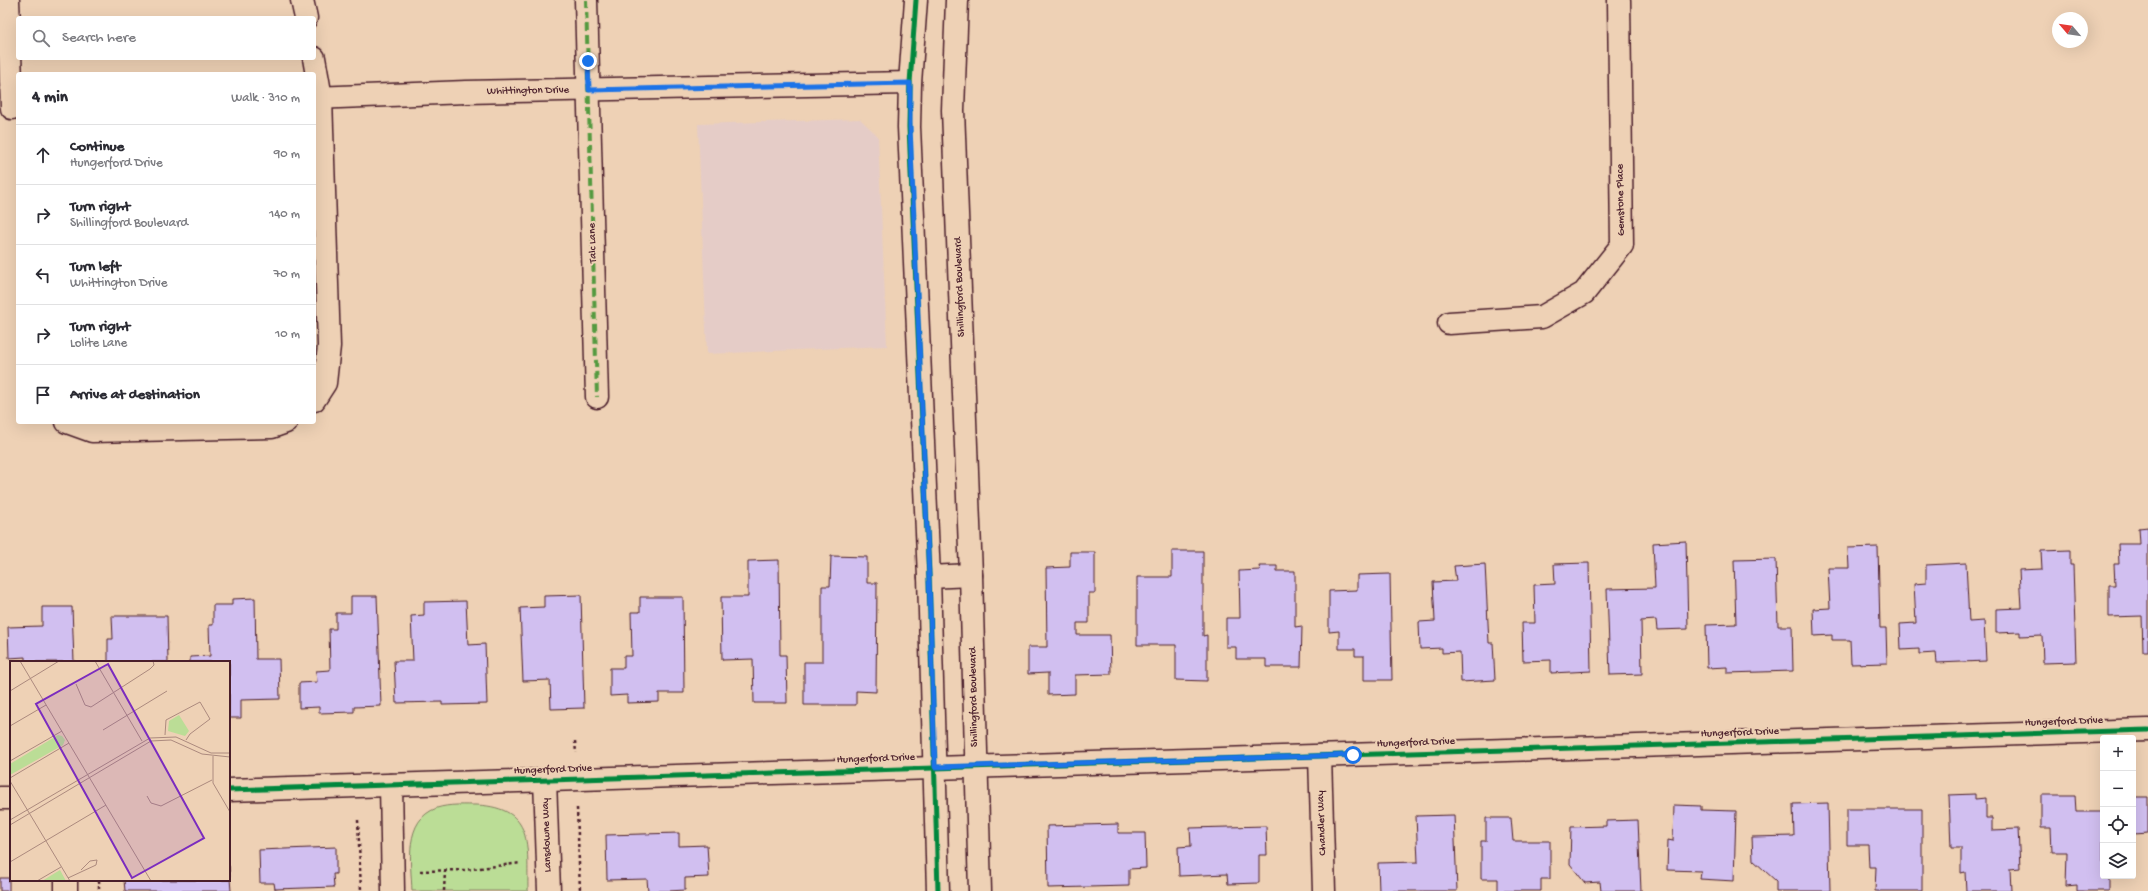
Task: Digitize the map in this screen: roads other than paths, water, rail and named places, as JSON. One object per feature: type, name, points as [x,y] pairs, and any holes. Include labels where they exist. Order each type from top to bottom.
[{"type":"street","points":[[8,0],[10,108]]},
{"type":"street","points":[[302,0],[306,16]]},
{"type":"street","name":"Talc Lane","points":[[586,0],[597,397]]},
{"type":"street","points":[[916,0],[910,83],[910,127],[929,577],[938,891]]},
{"type":"street","name":"Shillingford Boulevard","points":[[957,0],[953,110],[971,575],[980,891]]},
{"type":"street","name":"Gemstone Place","points":[[1449,322],[1542,317],[1584,293],[1622,246],[1619,0]]},
{"type":"street","points":[[314,60],[315,72]]},
{"type":"street","name":"Whittington Drive","points":[[317,98],[466,92],[910,83]]},
{"type":"street","points":[[316,85],[329,346],[325,383],[316,397]]},
{"type":"street","points":[[73,424],[92,431],[272,427],[280,424]]},
{"type":"street","points":[[929,577],[971,575]]},
{"type":"street","name":"Hungerford Drive","points":[[230,790],[2148,730]]},
{"type":"street","name":"Chandler Way","points":[[1320,756],[1324,891]]},
{"type":"street","name":"Lansdowne Way","points":[[545,780],[549,891]]},
{"type":"street","points":[[391,785],[392,882]]}]
